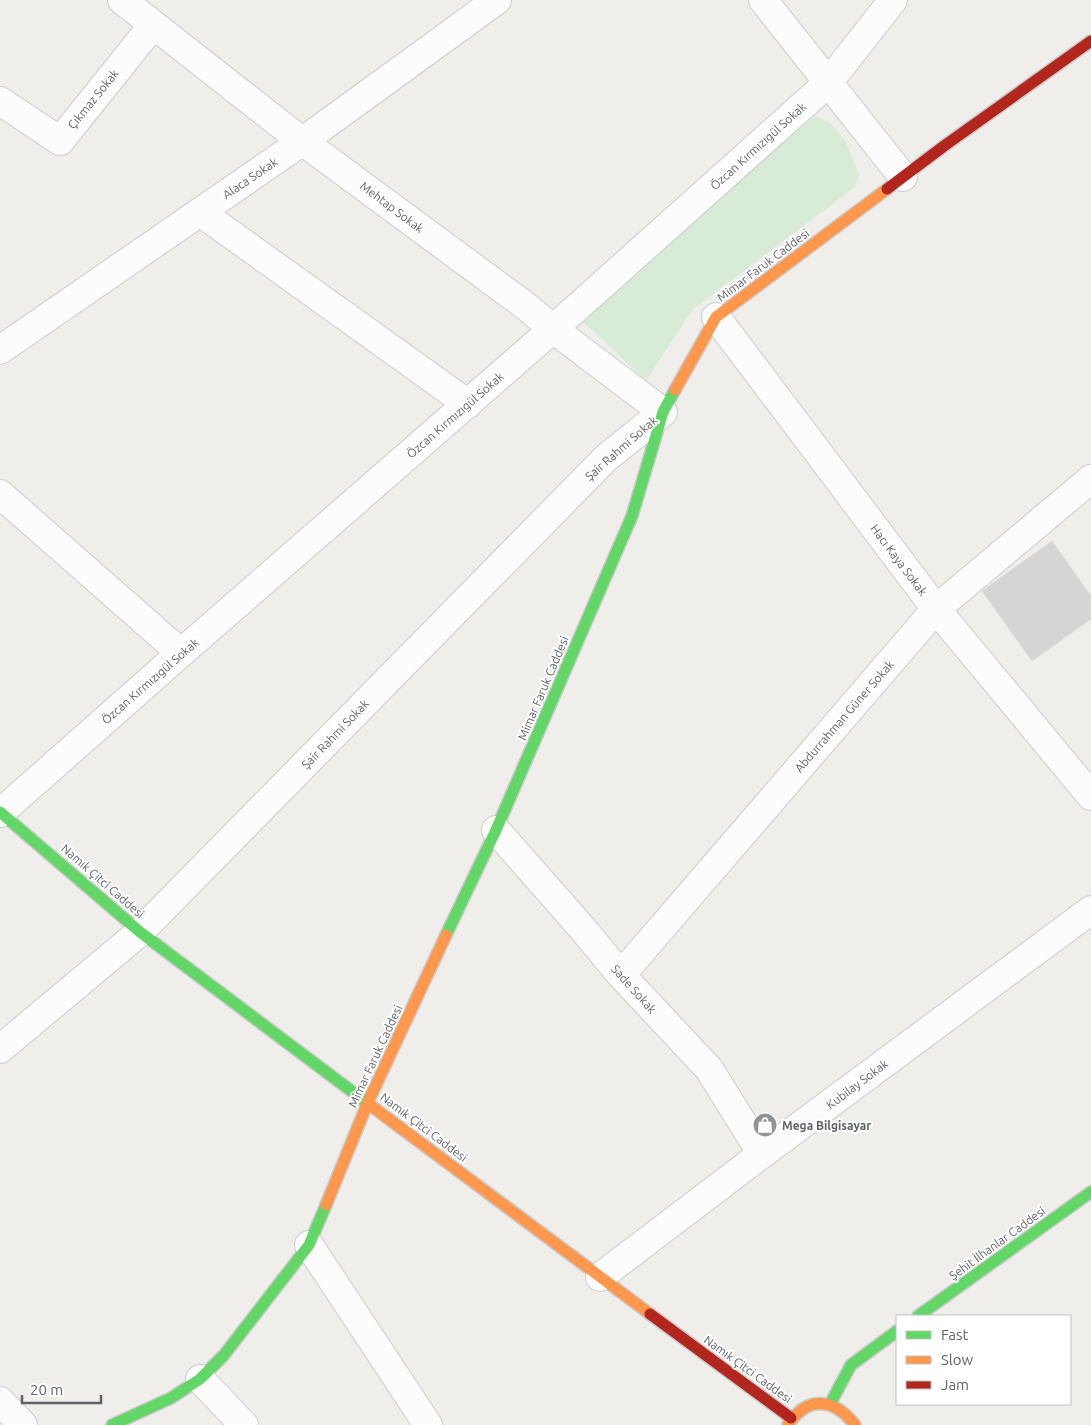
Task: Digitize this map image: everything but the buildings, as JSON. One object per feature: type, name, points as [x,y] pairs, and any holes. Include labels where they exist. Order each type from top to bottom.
[{"type":"street","name":"Mehtap Sokak","points":[[122,0],[303,141],[527,307],[553,329],[663,412]]},
{"type":"street","points":[[763,0],[903,177]]},
{"type":"street","name":"Özcan Kırmızıgül Sokak","points":[[0,812],[468,404],[828,82],[893,0]]},
{"type":"street","name":"Alaca Sokak","points":[[0,350],[303,141],[489,3]]},
{"type":"street","name":"Çıkmaz Sokak","points":[[0,101],[60,141],[153,25]]},
{"type":"street","name":"Mimar Faruk Caddesi","points":[[112,1425],[171,1398],[200,1379],[224,1355],[309,1245],[368,1102],[496,830],[632,516],[663,412],[716,317],[944,146],[1091,41]]},
{"type":"street","points":[[200,212],[468,404]]},
{"type":"street","name":"Hacı Kaya Sokak","points":[[716,317],[936,609],[1090,791]]},
{"type":"street","name":"Şair Rahmi Sokak","points":[[0,1049],[140,932],[606,458],[663,412]]},
{"type":"street","name":"Abdurrahman Güner Sokak","points":[[621,975],[936,609],[1091,479]]},
{"type":"street","points":[[0,494],[181,653]]},
{"type":"street","name":"Namık Çitci Caddesi","points":[[0,812],[140,932],[600,1277],[789,1422]]},
{"type":"street","name":"Sade Sokak","points":[[496,830],[621,975],[709,1069],[762,1154]]},
{"type":"street","name":"Kubilay Sokak","points":[[600,1277],[762,1154],[1091,910]]},
{"type":"street","name":"Şehit İlhanlar Caddesi","points":[[919,1315],[1088,1200]]},
{"type":"street","points":[[309,1245],[428,1425]]},
{"type":"street","points":[[830,1404],[851,1365],[896,1332]]},
{"type":"street","points":[[200,1379],[244,1425]]},
{"type":"street","points":[[0,1401],[23,1425]]},
{"type":"street","points":[[789,1422],[799,1410],[819,1403],[830,1404],[840,1408],[855,1425]]},
{"type":"green space","points":[[815,116],[829,122],[845,140],[859,175],[855,187],[692,310],[646,381],[579,318]]},
{"type":"traffic: fast","points":[[446,935],[496,830],[632,516],[663,412],[675,390]]},
{"type":"traffic: fast","points":[[0,812],[140,932],[370,1105]]},
{"type":"traffic: fast","points":[[919,1315],[1091,1192]]},
{"type":"traffic: fast","points":[[112,1425],[171,1398],[200,1379],[224,1355],[309,1245],[326,1205]]},
{"type":"traffic: fast","points":[[830,1404],[851,1365],[896,1332]]},
{"type":"traffic: slow","points":[[675,390],[716,317],[887,189]]},
{"type":"traffic: slow","points":[[326,1205],[368,1102],[446,935]]},
{"type":"traffic: slow","points":[[370,1105],[650,1314]]},
{"type":"traffic: slow","points":[[788,1425],[804,1409],[812,1405],[821,1404],[830,1405],[838,1409],[855,1425]]},
{"type":"traffic: jam","points":[[887,189],[1091,41]]},
{"type":"traffic: jam","points":[[650,1314],[791,1418]]},
{"type":"place","name":"Mega Bilgisayar","points":[[765,1125]]}]
